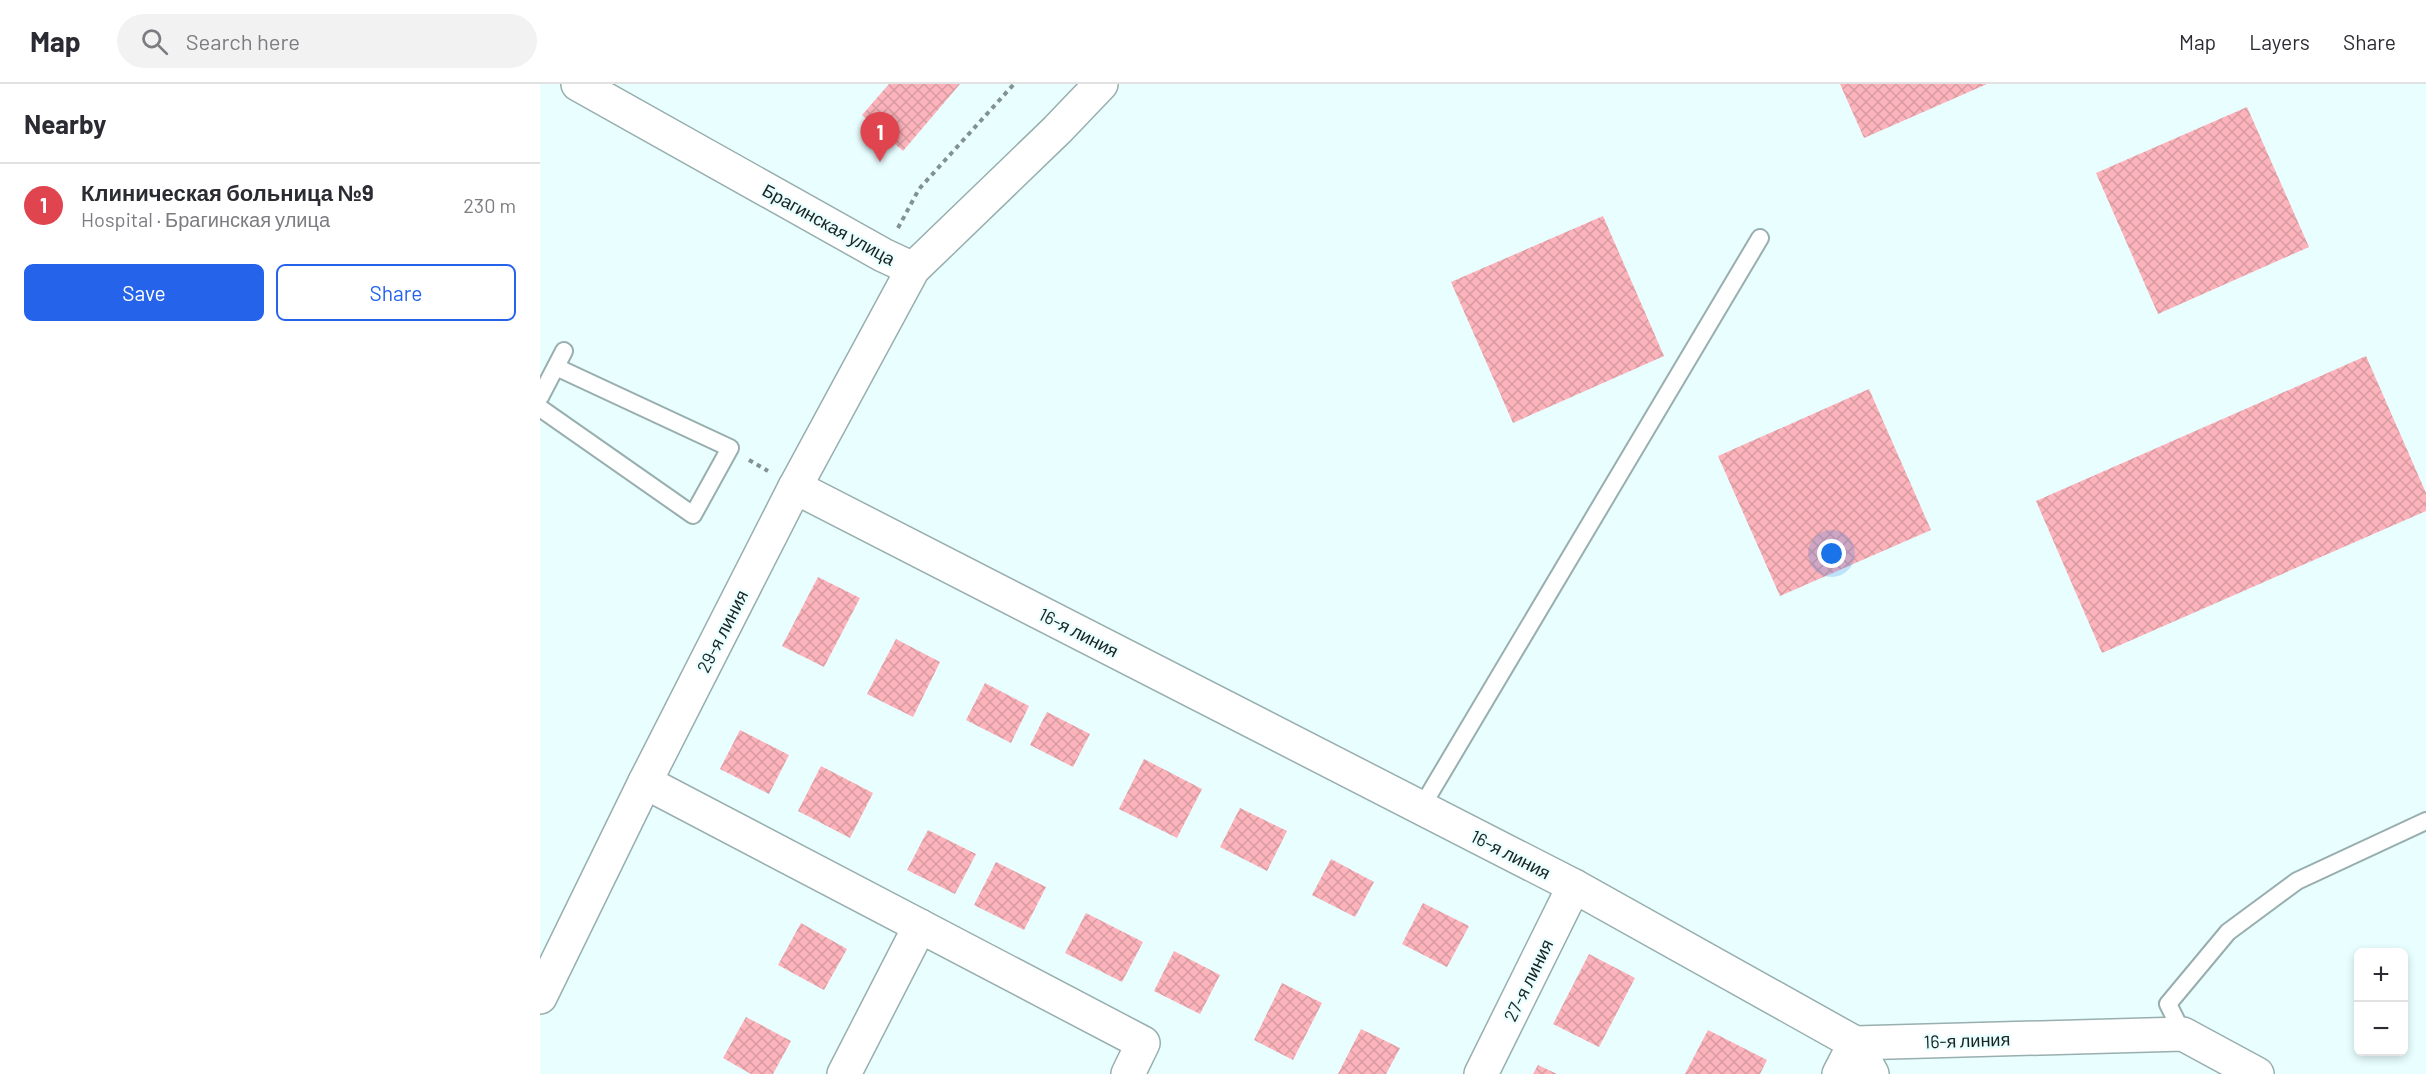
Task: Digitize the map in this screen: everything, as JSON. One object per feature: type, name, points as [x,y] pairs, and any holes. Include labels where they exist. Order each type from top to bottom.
[{"type":"street","name":"Брагинская улица","points":[[578,84],[883,255],[913,268],[1057,130],[1101,84]]},
{"type":"street","name":"29-я линия","points":[[540,997],[645,782],[795,487],[913,268]]},
{"type":"street","name":"16-я линия","points":[[795,487],[1574,886],[1855,1043],[2183,1034],[2257,1074]]},
{"type":"street","points":[[645,782],[1143,1043],[1128,1074]]},
{"type":"street","name":"27-я линия","points":[[1481,1074],[1574,886]]},
{"type":"street","points":[[844,1074],[920,926]]},
{"type":"street","points":[[1839,1074],[1855,1043]]},
{"type":"street","points":[[1855,1043],[1872,1074]]},
{"type":"lane","points":[[1421,808],[1760,238]]},
{"type":"lane","points":[[540,397],[564,351]]},
{"type":"lane","points":[[540,408],[693,515],[730,448],[556,367]]},
{"type":"lane","points":[[2183,1034],[2168,1004],[2228,932],[2297,881],[2426,821]]},
{"type":"path","points":[[883,255],[919,189],[1014,84]]},
{"type":"path","points":[[730,448],[795,487]]},
{"type":"building","points":[[889,84],[960,84],[903,151],[862,115]]},
{"type":"building","points":[[1840,84],[1987,84],[1864,138]]},
{"type":"building","points":[[2247,107],[2309,247],[2158,314],[2096,173]]},
{"type":"building","points":[[1603,216],[1664,356],[1513,423],[1451,282]]},
{"type":"building","points":[[2366,356],[2426,493],[2426,511],[2102,653],[2036,501]]},
{"type":"building","points":[[1869,389],[1931,530],[1780,596],[1718,456]]},
{"type":"building","points":[[818,577],[860,598],[824,667],[782,646]]},
{"type":"building","points":[[896,639],[940,662],[913,717],[867,694]]},
{"type":"building","points":[[985,683],[1029,706],[1011,743],[966,720]]},
{"type":"building","points":[[1047,712],[1090,734],[1073,767],[1030,745]]},
{"type":"building","points":[[740,730],[789,755],[769,794],[720,769]]},
{"type":"building","points":[[1144,759],[1202,789],[1177,838],[1119,809]]},
{"type":"building","points":[[821,766],[873,793],[850,838],[798,811]]},
{"type":"building","points":[[1240,808],[1287,831],[1267,871],[1220,847]]},
{"type":"building","points":[[928,830],[976,854],[955,894],[907,870]]},
{"type":"building","points":[[1331,859],[1374,882],[1355,917],[1312,895]]},
{"type":"building","points":[[996,862],[1046,887],[1024,930],[974,905]]},
{"type":"building","points":[[1423,903],[1469,926],[1447,967],[1402,944]]},
{"type":"building","points":[[1086,913],[1143,942],[1122,982],[1065,953]]},
{"type":"building","points":[[801,923],[847,949],[824,990],[778,965]]},
{"type":"building","points":[[1174,951],[1220,975],[1200,1014],[1154,991]]},
{"type":"building","points":[[1589,954],[1635,978],[1599,1047],[1553,1024]]},
{"type":"building","points":[[1282,983],[1322,1003],[1293,1060],[1254,1040]]},
{"type":"building","points":[[746,1017],[791,1041],[773,1074],[751,1074],[723,1058]]},
{"type":"building","points":[[1361,1029],[1400,1048],[1386,1074],[1338,1074]]},
{"type":"building","points":[[1708,1030],[1767,1060],[1760,1074],[1685,1074]]},
{"type":"building","points":[[1538,1065],[1557,1074],[1533,1074]]},
{"type":"place","name":"Клиническая больница №9","points":[[880,162]]}]
